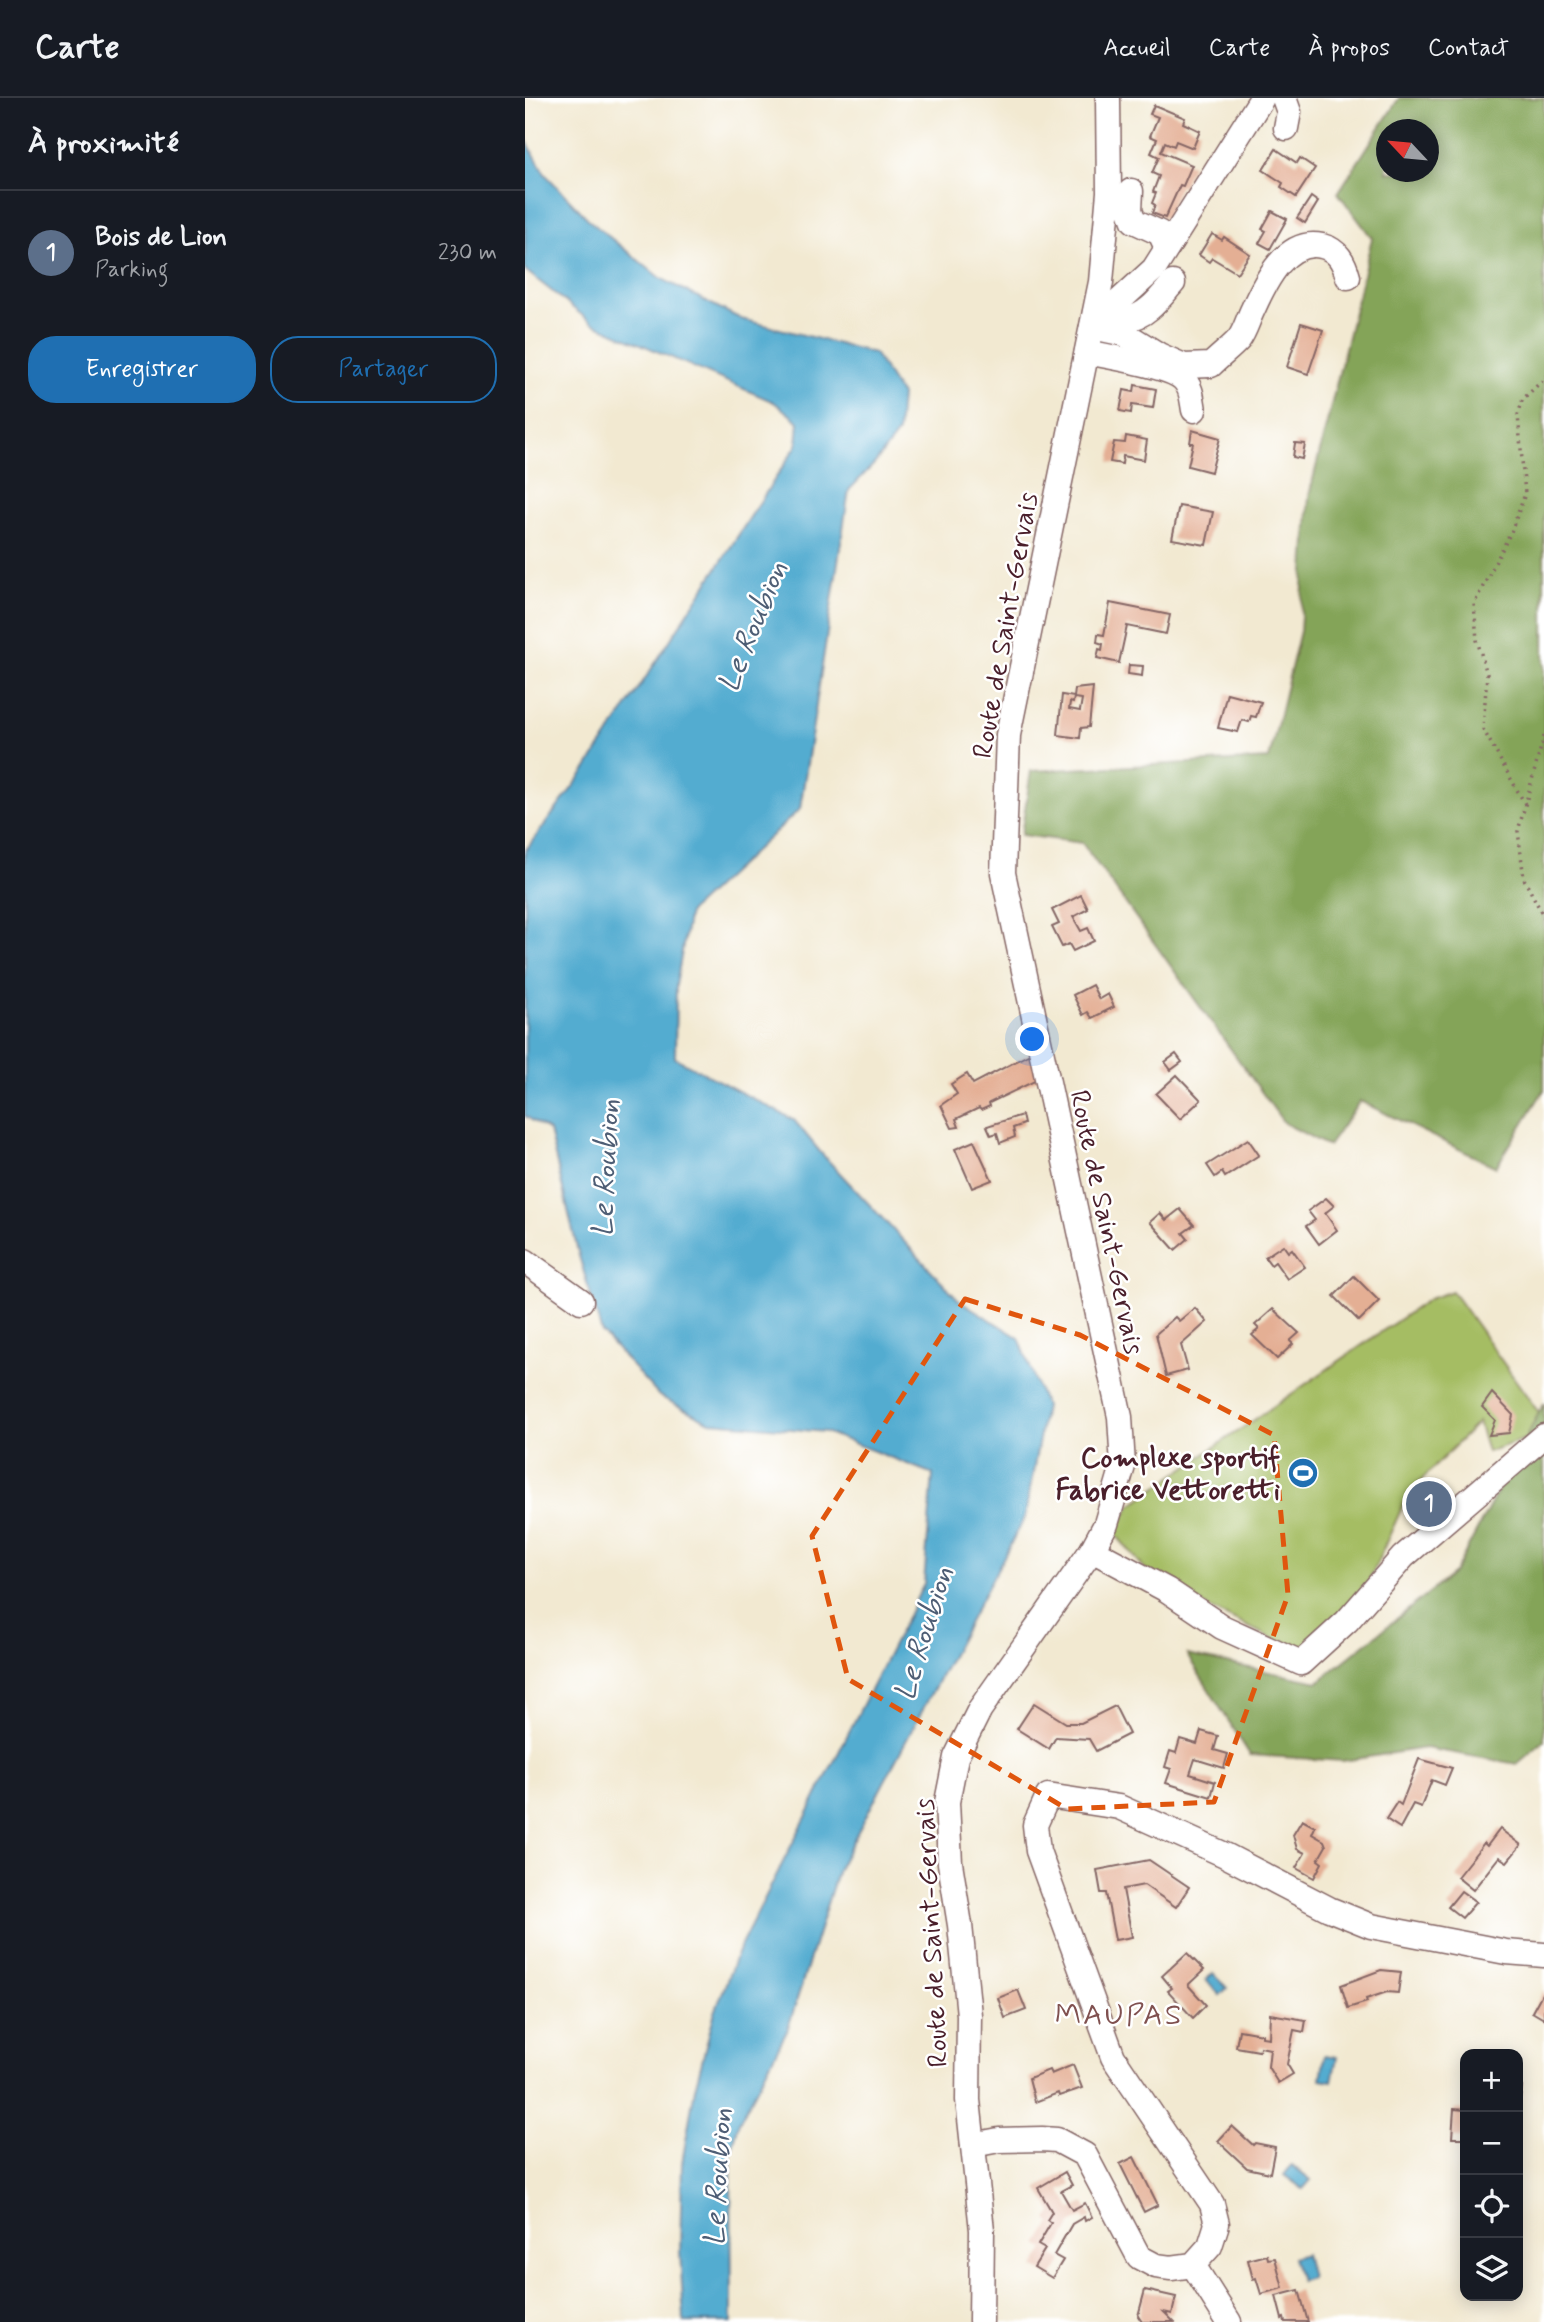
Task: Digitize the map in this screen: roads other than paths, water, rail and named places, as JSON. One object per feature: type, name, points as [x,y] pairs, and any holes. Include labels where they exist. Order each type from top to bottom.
[{"type":"street","name":"Route de Saint-Gervais","points":[[981,2322],[982,2230],[968,2100],[969,2015],[960,1925],[950,1863],[947,1801],[956,1757],[980,1709],[1092,1550],[1106,1524],[1123,1466],[1121,1417],[1003,873],[1008,735],[1087,352],[1098,318],[1109,192],[1108,98]]},
{"type":"street","points":[[1098,318],[1154,270],[1262,98]]},
{"type":"street","points":[[1284,98],[1289,112],[1286,128]]},
{"type":"street","points":[[1131,191],[1130,211],[1133,221],[1160,233],[1167,248]]},
{"type":"street","points":[[1098,318],[1159,355],[1184,366],[1211,365],[1240,338],[1279,263],[1291,251],[1310,243],[1328,248],[1343,260],[1348,277]]},
{"type":"street","points":[[1098,318],[1138,316],[1173,283]]},
{"type":"street","points":[[1087,352],[1155,367],[1182,377],[1190,388],[1194,410]]},
{"type":"street","points":[[525,1261],[581,1301]]},
{"type":"street","points":[[1092,1550],[1167,1590],[1222,1627],[1301,1663],[1347,1621],[1403,1556],[1544,1436]]},
{"type":"street","points":[[973,2145],[999,2140],[1057,2140],[1085,2155],[1139,2256],[1156,2266],[1171,2268],[1193,2265],[1210,2246],[1217,2224],[1212,2204],[1113,2057],[1038,1852],[1035,1825],[1048,1796],[1119,1807],[1225,1855],[1329,1909],[1371,1926],[1506,1952],[1544,1955]]},
{"type":"street","points":[[1193,2265],[1229,2322]]},
{"type":"water","name":"Le Roubion","points":[[525,138],[545,174],[591,222],[660,278],[741,319],[874,353],[901,395],[898,433],[875,463],[849,490],[800,809],[689,912],[676,985],[675,1058],[794,1120],[821,1153],[959,1300],[1019,1338],[1045,1406],[1025,1517],[838,1869],[787,2031],[739,2122],[731,2153],[732,2322],[684,2322],[680,2252],[682,2163],[695,2088],[714,2015],[738,1951],[924,1584],[933,1474],[825,1432],[710,1422],[659,1396],[602,1333],[579,1256],[549,1131],[525,1116],[525,851],[587,768],[797,445],[799,422],[774,402],[592,323],[525,270]]},
{"type":"water","points":[[1213,1973],[1227,1988],[1220,1995],[1206,1980]]},
{"type":"water","points":[[1325,2055],[1337,2057],[1332,2081],[1321,2079]]},
{"type":"water","points":[[1292,2165],[1311,2180],[1303,2189],[1284,2175]]},
{"type":"water","points":[[1305,2254],[1311,2278],[1300,2281],[1293,2258]]},
{"type":"place","name":"Complexe sportif Fabrice Vettoretti","points":[[1303,1473]]},
{"type":"place","name":"Bois de Lion","points":[[1429,1504]]},
{"type":"district","name":"MAUPAS","points":[[1119,2014]]}]
